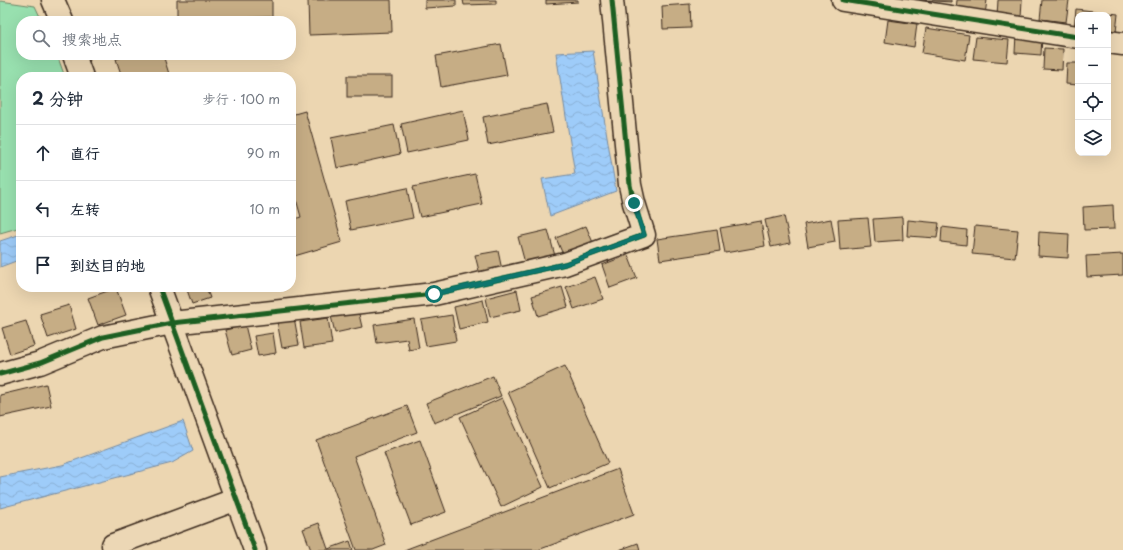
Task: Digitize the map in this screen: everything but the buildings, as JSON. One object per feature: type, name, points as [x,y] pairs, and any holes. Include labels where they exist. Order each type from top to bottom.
[{"type":"street","points":[[0,374],[40,363],[103,336],[172,323],[434,294],[565,264],[644,235],[630,185],[612,0]]},
{"type":"street","points":[[843,0],[1075,37]]},
{"type":"street","points":[[1111,42],[1123,44]]},
{"type":"street","points":[[76,60],[80,72]]},
{"type":"street","points":[[161,292],[255,550]]},
{"type":"street","points":[[113,545],[236,499]]},
{"type":"green space","points":[[0,1],[35,6],[40,16],[16,16],[16,60],[59,60],[63,72],[16,72],[16,228],[0,233]]},
{"type":"water","points":[[593,51],[616,191],[550,216],[542,179],[575,174],[556,53]]},
{"type":"water","points":[[16,236],[16,261],[0,267],[0,241]]},
{"type":"water","points":[[183,421],[193,451],[172,463],[0,508],[0,477],[62,465]]},
{"type":"cycle path","points":[[0,374],[40,363],[103,337],[172,323],[434,294],[565,264],[644,235],[630,185],[612,0]]},
{"type":"cycle path","points":[[843,0],[1075,37]]},
{"type":"cycle path","points":[[161,292],[255,550]]},
{"type":"route","points":[[434,294],[565,264],[644,235],[634,203]]}]
